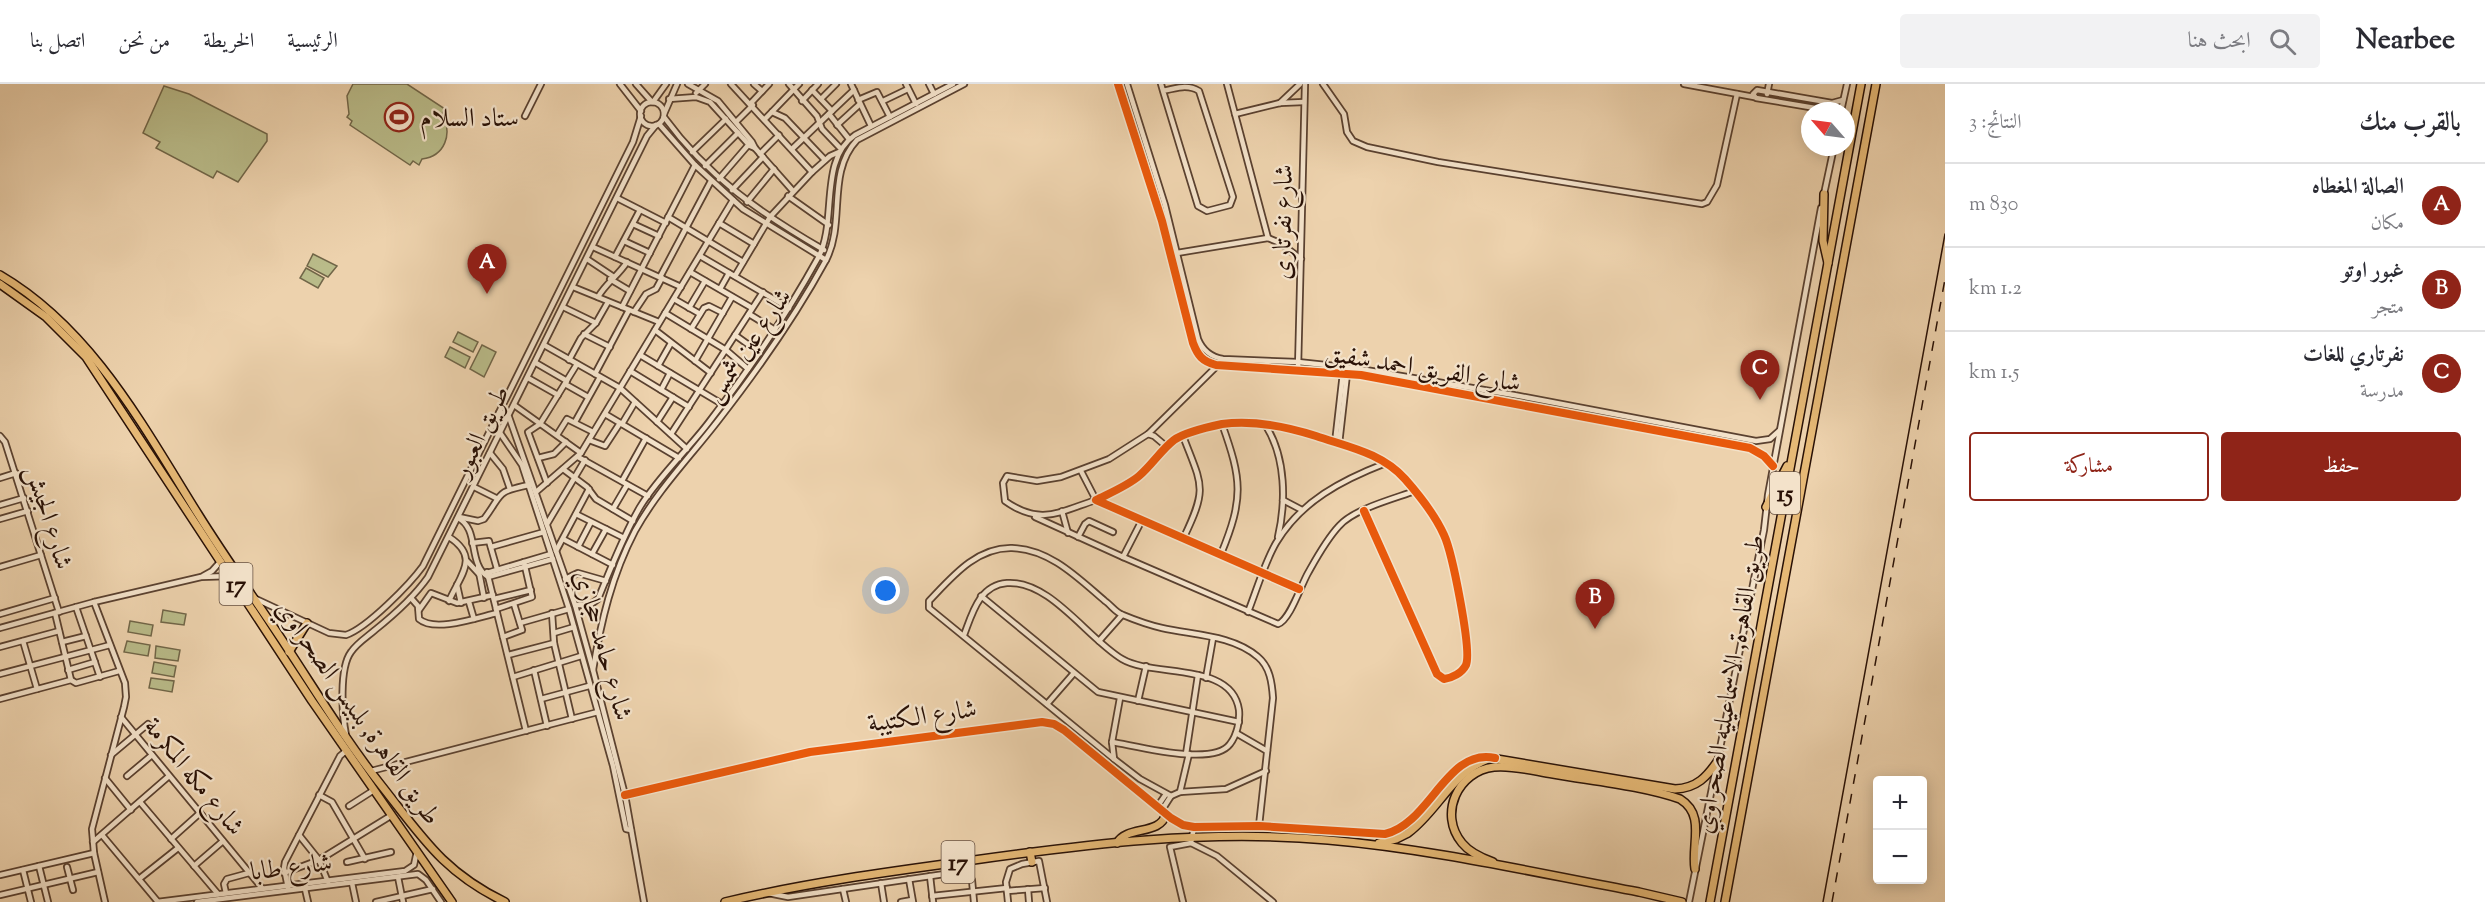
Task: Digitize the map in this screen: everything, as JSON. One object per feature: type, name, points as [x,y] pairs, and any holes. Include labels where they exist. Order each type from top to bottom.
[{"type":"highway","name":"طريق القاهرة, الاسماعيليه الصحراوي","points":[[1710,902],[1861,84]]},
{"type":"highway","name":"طريق القاهرة, الاسماعيليه الصحراوي","points":[[1725,902],[1876,84]]},
{"type":"highway","points":[[1824,194],[1823,236],[1829,265]]},
{"type":"highway","name":"طريق القاهرة, بلبيس الصحراوي","points":[[0,275],[42,304],[78,338],[105,372],[166,460],[348,740],[421,838],[440,859],[476,887],[505,902]]},
{"type":"highway","name":"طريق القاهرة, بلبيس الصحراوي","points":[[0,284],[46,317],[74,344],[100,378],[347,750],[452,902]]},
{"type":"highway","points":[[157,466],[162,466],[166,460]]},
{"type":"highway","points":[[1766,507],[1790,461]]},
{"type":"highway","points":[[166,479],[174,475]]},
{"type":"highway","points":[[290,652],[307,623]]},
{"type":"highway","points":[[1370,844],[1396,839],[1408,833],[1462,774],[1480,763],[1495,758],[1675,789],[1699,783],[1719,759]]},
{"type":"highway","points":[[1510,868],[1485,859],[1469,850],[1457,836],[1453,824],[1452,806],[1457,791],[1469,777],[1491,768],[1510,767],[1680,799],[1688,805],[1694,816],[1695,869]]},
{"type":"highway","points":[[1117,843],[1123,836],[1158,825],[1163,821],[1162,810]]},
{"type":"highway","name":"17","points":[[725,902],[847,877],[1030,852],[1117,843],[1280,837],[1370,844],[1640,892],[1682,902]]},
{"type":"highway","points":[[1030,852],[1036,861]]},
{"type":"street","points":[[525,116],[541,84]]},
{"type":"street","points":[[620,84],[648,125],[658,124]]},
{"type":"street","points":[[636,84],[652,102],[660,105],[664,115],[692,153],[719,179],[747,202],[830,252]]},
{"type":"street","points":[[641,113],[645,105],[652,102],[666,84]]},
{"type":"street","points":[[658,124],[677,84]]},
{"type":"street","points":[[688,84],[715,98],[793,191]]},
{"type":"street","points":[[692,98],[705,84]]},
{"type":"street","points":[[731,84],[752,104],[812,172]]},
{"type":"street","points":[[754,84],[762,91]]},
{"type":"street","points":[[736,122],[769,84]]},
{"type":"street","points":[[735,276],[770,217],[812,172],[840,150],[819,124],[817,117],[789,84]]},
{"type":"street","points":[[765,119],[799,84]]},
{"type":"street","points":[[802,101],[818,84]]},
{"type":"street","points":[[821,99],[835,84]]},
{"type":"street","points":[[792,149],[819,124],[852,87],[858,84]]},
{"type":"street","points":[[929,84],[934,94]]},
{"type":"street","name":"شارع عين شمس","points":[[575,605],[585,606],[595,602],[633,520],[648,496],[722,404],[760,353],[789,308],[823,249],[829,225],[833,171],[840,150],[849,139],[953,84]]},
{"type":"street","name":"شارع عين شمس","points":[[593,670],[607,600],[636,530],[663,487],[718,421],[761,363],[792,317],[830,252],[837,224],[842,161],[848,149],[857,140],[964,84]]},
{"type":"street","points":[[1118,84],[1166,237],[1198,356],[1207,363],[1218,365]]},
{"type":"street","name":"شارع الفريق احمد شفيق","points":[[1127,84],[1173,236],[1200,343],[1211,355],[1223,359],[1311,363],[1482,389],[1765,441],[1779,431]]},
{"type":"street","points":[[1161,84],[1163,91],[1198,206],[1207,211],[1230,205],[1233,197],[1199,91],[1191,86],[1163,91]]},
{"type":"street","points":[[1227,84],[1268,238]]},
{"type":"street","points":[[1280,103],[1303,84]]},
{"type":"street","name":"شارع نفرتارى","points":[[1298,369],[1305,102],[1303,84]]},
{"type":"street","points":[[1323,84],[1344,114],[1347,132],[1353,141],[1360,145],[1438,162],[1702,204],[1707,202],[1717,185],[1737,94]]},
{"type":"street","points":[[1684,84],[1801,106]]},
{"type":"street","points":[[1761,91],[1762,84]]},
{"type":"street","points":[[1766,100],[1768,84]]},
{"type":"street","points":[[1838,102],[1843,100],[1846,84]]},
{"type":"street","points":[[882,101],[907,86],[916,104]]},
{"type":"street","points":[[852,87],[872,126]]},
{"type":"street","points":[[812,90],[849,139]]},
{"type":"street","points":[[1757,98],[1754,92],[1761,91],[1828,102]]},
{"type":"street","points":[[837,124],[859,102],[876,92],[890,117]]},
{"type":"street","points":[[669,99],[692,98],[710,102],[738,133],[751,143]]},
{"type":"street","points":[[1235,114],[1280,103],[1305,102]]},
{"type":"street","points":[[772,112],[781,115],[825,160]]},
{"type":"street","name":"طريق العبور","points":[[351,633],[396,598],[423,566],[633,142],[641,113]]},
{"type":"street","points":[[692,153],[726,119]]},
{"type":"street","points":[[658,124],[695,165],[733,200],[766,224],[826,260]]},
{"type":"street","name":"طريق العبور","points":[[348,740],[343,713],[345,668],[349,655],[411,598],[428,577],[647,136],[658,124]]},
{"type":"street","points":[[705,166],[738,133]]},
{"type":"street","points":[[732,190],[779,135]]},
{"type":"street","points":[[719,179],[751,143]]},
{"type":"street","points":[[1689,902],[1764,530],[1779,431],[1832,156]]},
{"type":"street","points":[[622,307],[695,165]]},
{"type":"street","points":[[747,202],[774,169]]},
{"type":"street","points":[[574,422],[588,397],[610,347],[632,311],[646,294],[656,289],[711,181]]},
{"type":"street","points":[[788,196],[829,225]]},
{"type":"street","points":[[617,198],[640,210],[686,228],[743,262]]},
{"type":"street","points":[[534,492],[580,455],[733,200]]},
{"type":"street","points":[[615,257],[640,210]]},
{"type":"street","points":[[719,223],[754,244]]},
{"type":"street","points":[[633,224],[658,236]]},
{"type":"street","points":[[1166,237],[1173,236]]},
{"type":"street","points":[[1177,253],[1268,238],[1280,243],[1301,260]]},
{"type":"street","points":[[624,241],[650,254]]},
{"type":"street","points":[[593,247],[681,287]]},
{"type":"street","points":[[700,255],[789,308]]},
{"type":"street","points":[[587,259],[630,291]]},
{"type":"street","points":[[597,297],[627,262]]},
{"type":"street","points":[[690,272],[752,308]]},
{"type":"street","points":[[720,289],[729,273]]},
{"type":"street","points":[[689,308],[705,281]]},
{"type":"street","points":[[573,287],[659,322]]},
{"type":"street","points":[[671,434],[763,292]]},
{"type":"street","points":[[695,361],[732,297]]},
{"type":"street","points":[[674,299],[700,314]]},
{"type":"street","points":[[569,360],[584,334],[596,323],[608,302]]},
{"type":"street","points":[[1184,306],[1190,304]]},
{"type":"street","points":[[691,329],[704,308],[709,306],[723,313]]},
{"type":"street","points":[[563,307],[596,323]]},
{"type":"street","points":[[665,313],[726,350],[748,369]]},
{"type":"street","points":[[749,314],[775,330]]},
{"type":"street","points":[[655,330],[711,373]]},
{"type":"street","points":[[584,334],[610,347]]},
{"type":"street","points":[[735,335],[760,353]]},
{"type":"street","points":[[658,366],[671,343]]},
{"type":"street","points":[[544,345],[620,388],[687,449]]},
{"type":"street","points":[[640,355],[722,404]]},
{"type":"street","points":[[536,363],[588,397]]},
{"type":"street","points":[[1311,363],[1311,370]]},
{"type":"street","points":[[547,483],[528,432],[540,424],[578,364]]},
{"type":"street","points":[[1218,365],[1148,434],[1109,459],[1081,471],[1048,480],[1037,481],[1010,476],[1005,478],[1003,483],[1005,501],[1068,533],[1276,624],[1287,618],[1324,544],[1340,524],[1364,511],[1415,491]]},
{"type":"street","name":"شارع الفريق احمد شفيق","points":[[1218,365],[1345,374],[1510,402],[1736,445],[1757,451],[1773,466]]},
{"type":"street","points":[[630,372],[689,407]]},
{"type":"street","points":[[661,390],[670,373]]},
{"type":"street","points":[[1337,444],[1345,374]]},
{"type":"street","points":[[528,378],[558,395]]},
{"type":"street","points":[[657,422],[673,397]]},
{"type":"street","points":[[589,440],[604,446],[635,402]]},
{"type":"street","points":[[514,405],[557,435],[585,460],[648,496]]},
{"type":"street","points":[[499,413],[505,412],[508,417]]},
{"type":"street","points":[[604,414],[680,458]]},
{"type":"street","name":"شارع حامد حجازي","points":[[508,417],[547,524],[553,555],[575,605],[593,670],[600,712],[644,902]]},
{"type":"street","points":[[557,435],[566,419],[593,432]]},
{"type":"street","name":"شارع حامد حجازي","points":[[494,424],[518,458],[534,492],[589,686],[600,712],[625,795],[629,830]]},
{"type":"street","points":[[1221,554],[1235,518],[1239,494],[1238,477],[1222,424]]},
{"type":"street","points":[[1034,516],[1046,516],[1096,500],[1132,481],[1173,440],[1222,424],[1266,426],[1302,432],[1364,451],[1386,463],[1404,478],[1436,518],[1445,537],[1460,598],[1467,661],[1463,669],[1450,678],[1442,678],[1437,674],[1364,511]]},
{"type":"street","points":[[1266,426],[1279,461],[1283,500],[1276,543]]},
{"type":"street","points":[[1148,434],[1167,447]]},
{"type":"street","name":"شارع الجيش","points":[[0,436],[8,448],[55,598],[59,631],[71,680]]},
{"type":"street","points":[[1183,436],[1201,490],[1199,506],[1184,537]]},
{"type":"street","points":[[1736,445],[1737,437]]},
{"type":"street","points":[[622,481],[646,438]]},
{"type":"street","points":[[537,458],[554,454],[566,442]]},
{"type":"street","points":[[0,451],[8,448]]},
{"type":"street","points":[[490,453],[503,469],[510,489]]},
{"type":"street","points":[[547,524],[585,460]]},
{"type":"street","points":[[1248,612],[1276,543],[1302,510],[1339,483],[1386,463]]},
{"type":"street","points":[[563,470],[590,489],[596,499],[633,520]]},
{"type":"street","points":[[1081,471],[1096,500],[1141,522],[1184,537],[1299,590]]},
{"type":"street","points":[[0,478],[16,473]]},
{"type":"street","points":[[459,518],[478,521],[484,519],[496,498],[510,489],[529,485]]},
{"type":"street","points":[[613,509],[627,485]]},
{"type":"street","points":[[474,487],[496,498]]},
{"type":"street","points":[[467,561],[485,574],[525,565],[553,555],[590,489]]},
{"type":"street","points":[[0,505],[24,498]]},
{"type":"street","points":[[1283,500],[1302,510]]},
{"type":"street","points":[[0,519],[28,511]]},
{"type":"street","points":[[1062,511],[1068,533]]},
{"type":"street","points":[[576,514],[624,538]]},
{"type":"street","points":[[459,518],[468,527],[478,567],[485,574],[494,597],[526,731]]},
{"type":"street","points":[[1078,537],[1089,521],[1113,532]]},
{"type":"street","points":[[578,547],[591,522]]},
{"type":"street","points":[[1123,557],[1141,522]]},
{"type":"street","points":[[592,554],[606,529]]},
{"type":"street","points":[[491,547],[544,532]]},
{"type":"street","points":[[449,537],[464,549],[467,561],[449,601]]},
{"type":"street","points":[[472,543],[487,539],[497,569]]},
{"type":"street","points":[[562,539],[613,565]]},
{"type":"street","points":[[1259,826],[1266,771],[1273,698],[1268,671],[1258,657],[1248,650],[1236,644],[1161,628],[1122,615],[1069,571],[1047,557],[1030,550],[1006,548],[969,562],[928,603],[929,608],[1114,759],[1140,779],[1168,795],[1226,789],[1266,771]]},
{"type":"street","points":[[0,567],[41,555]]},
{"type":"street","points":[[201,577],[212,571],[221,561]]},
{"type":"street","points":[[485,574],[497,569],[525,565]]},
{"type":"street","points":[[411,598],[417,604],[418,617],[425,623],[446,624],[474,619],[531,599],[525,565]]},
{"type":"street","points":[[565,579],[578,573],[606,581]]},
{"type":"street","points":[[482,598],[481,587],[485,574]]},
{"type":"street","points":[[0,628],[94,602],[201,577],[231,576]]},
{"type":"street","points":[[964,635],[981,596],[987,590],[1005,583],[1034,587],[1125,661],[1198,675],[1228,687],[1234,693],[1238,703],[1239,722],[1236,733],[1231,743],[1218,753],[1187,754],[1112,742]]},
{"type":"street","points":[[457,584],[461,603]]},
{"type":"street","points":[[419,610],[431,593],[449,601],[461,603],[531,590]]},
{"type":"street","points":[[981,596],[1098,692],[1239,722]]},
{"type":"street","points":[[0,614],[55,598]]},
{"type":"street","points":[[254,598],[333,634],[351,633],[352,640],[358,645]]},
{"type":"street","points":[[94,602],[126,689],[94,820],[94,853],[105,902]]},
{"type":"street","points":[[469,602],[474,619]]},
{"type":"street","points":[[503,637],[520,632],[522,629],[514,604]]},
{"type":"street","points":[[76,607],[100,677]]},
{"type":"street","points":[[520,623],[569,609]]},
{"type":"street","points":[[552,614],[554,643],[572,719]]},
{"type":"street","points":[[1099,641],[1122,615]]},
{"type":"street","points":[[554,633],[574,627]]},
{"type":"street","points":[[0,647],[59,631]]},
{"type":"street","points":[[62,642],[86,636]]},
{"type":"street","points":[[1206,678],[1213,638]]},
{"type":"street","points":[[23,641],[37,689]]},
{"type":"street","points":[[507,655],[554,643]]},
{"type":"street","points":[[0,674],[110,645]]},
{"type":"street","points":[[513,677],[581,656]]},
{"type":"street","points":[[69,670],[95,663]]},
{"type":"street","points":[[1138,701],[1146,666]]},
{"type":"street","points":[[534,670],[548,726]]},
{"type":"street","points":[[0,699],[71,680],[76,683],[119,671]]},
{"type":"street","points":[[1047,704],[1074,674]]},
{"type":"street","points":[[1180,792],[1198,675]]},
{"type":"street","points":[[541,699],[589,686]]},
{"type":"street","points":[[1114,759],[1112,742],[1120,698]]},
{"type":"street","points":[[370,771],[600,712]]},
{"type":"street","name":"شارع مكه المكرمة","points":[[121,717],[261,888]]},
{"type":"street","name":"شارع الكتيبة","points":[[625,795],[796,755],[1042,722],[1054,724],[1064,730],[1162,810],[1184,825],[1194,827]]},
{"type":"street","points":[[111,755],[148,724]]},
{"type":"street","points":[[1236,733],[1267,751]]},
{"type":"street","points":[[288,888],[285,862],[340,756],[347,750]]},
{"type":"street","points":[[127,776],[152,755]]},
{"type":"street","points":[[1192,839],[1194,827],[1259,826],[1371,834],[1392,833],[1415,818],[1461,765],[1476,757],[1495,758]]},
{"type":"street","points":[[93,842],[170,776]]},
{"type":"street","points":[[105,778],[130,810]]},
{"type":"street","points":[[349,806],[374,789]]},
{"type":"street","points":[[319,795],[332,802],[365,859]]},
{"type":"street","points":[[1162,810],[1168,795]]},
{"type":"street","points":[[140,802],[218,894]]},
{"type":"street","points":[[171,839],[200,813]]},
{"type":"street","points":[[285,873],[319,860],[392,815]]},
{"type":"street","points":[[102,835],[158,902]]},
{"type":"street","points":[[299,835],[319,860],[328,882]]},
{"type":"street","points":[[1184,902],[1170,847],[1192,839]]},
{"type":"street","points":[[1192,839],[1213,853],[1273,902]]},
{"type":"street","points":[[194,866],[223,841]]},
{"type":"street","points":[[139,879],[178,848]]},
{"type":"street","points":[[406,873],[412,867],[417,851]]},
{"type":"street","points":[[347,862],[391,852]]},
{"type":"street","points":[[0,875],[94,853]]},
{"type":"street","points":[[1008,902],[1007,876],[1012,867],[1036,861],[1047,902]]},
{"type":"street","points":[[39,866],[48,902]]},
{"type":"street","points":[[67,867],[73,890]]},
{"type":"street","points":[[23,870],[31,902]]},
{"type":"street","points":[[0,896],[98,872]]},
{"type":"street","points":[[765,892],[799,899],[843,889],[964,872],[971,876],[974,902]]},
{"type":"street","points":[[225,898],[224,884],[227,879],[249,873]]},
{"type":"street","name":"شارع طابا","points":[[158,902],[218,894],[225,898],[261,888],[305,889],[398,877],[406,873]]},
{"type":"street","name":"شارع طابا","points":[[197,902],[328,882],[406,873],[421,875],[441,902]]},
{"type":"street","points":[[930,876],[933,902]]},
{"type":"street","points":[[398,877],[403,899]]},
{"type":"street","points":[[901,902],[913,901],[909,879]]},
{"type":"street","points":[[352,883],[356,902]]},
{"type":"street","points":[[881,883],[884,902]]},
{"type":"street","points":[[932,896],[973,891],[1044,888]]},
{"type":"street","points":[[305,889],[308,902]]},
{"type":"street","points":[[376,902],[403,899],[433,889]]},
{"type":"street","points":[[843,889],[846,902]]},
{"type":"street","points":[[1028,889],[1029,902]]},
{"type":"street","points":[[239,902],[242,896]]},
{"type":"green space","points":[[353,84],[407,84],[445,109],[442,114],[447,136],[441,149],[436,154],[422,159],[419,165],[413,161],[410,165],[350,125],[352,121],[347,117],[349,114],[347,96]]},
{"type":"green space","points":[[164,86],[189,94],[267,134],[267,141],[238,182],[217,171],[213,178],[156,148],[160,142],[143,133]]},
{"type":"green space","points":[[313,254],[337,266],[328,277],[307,266]]},
{"type":"green space","points":[[306,268],[324,278],[318,288],[300,278]]},
{"type":"green space","points":[[458,332],[478,342],[473,352],[453,342]]},
{"type":"green space","points":[[482,345],[496,352],[484,377],[470,369]]},
{"type":"green space","points":[[450,347],[470,357],[465,368],[445,357]]},
{"type":"green space","points":[[163,610],[186,614],[184,625],[161,622]]},
{"type":"green space","points":[[130,621],[153,625],[151,636],[128,632]]},
{"type":"green space","points":[[127,641],[150,645],[148,656],[124,652]]},
{"type":"green space","points":[[156,646],[180,650],[178,661],[155,658]]},
{"type":"green space","points":[[154,662],[176,666],[174,677],[152,673]]},
{"type":"green space","points":[[151,678],[174,681],[172,692],[149,688]]},
{"type":"tram line","points":[[1823,902],[1945,234]]},
{"type":"railway","points":[[1832,902],[1945,279]]},
{"type":"cycle path","points":[[1118,84],[1162,221],[1193,343],[1199,355],[1207,362],[1216,365],[1361,375],[1750,448],[1764,456],[1773,466]]},
{"type":"cycle path","points":[[1299,589],[1096,500],[1134,480],[1169,444],[1179,437],[1222,424],[1245,423],[1282,427],[1316,436],[1375,457],[1396,470],[1405,479],[1427,506],[1444,535],[1456,580],[1466,641],[1466,665],[1457,675],[1444,679],[1437,674],[1364,511]]},
{"type":"cycle path","points":[[625,795],[810,752],[1042,722],[1054,724],[1064,730],[1171,818],[1183,825],[1194,827],[1259,826],[1385,834],[1401,827],[1414,816],[1464,764],[1478,758],[1495,758]]},
{"type":"place","name":"ستاد السلام","points":[[399,117]]},
{"type":"place","name":"الصالة المغطاه","points":[[487,294]]},
{"type":"place","name":"نفرتاري للغات","points":[[1760,400]]},
{"type":"place","name":"غبور اوتو","points":[[1595,629]]}]
